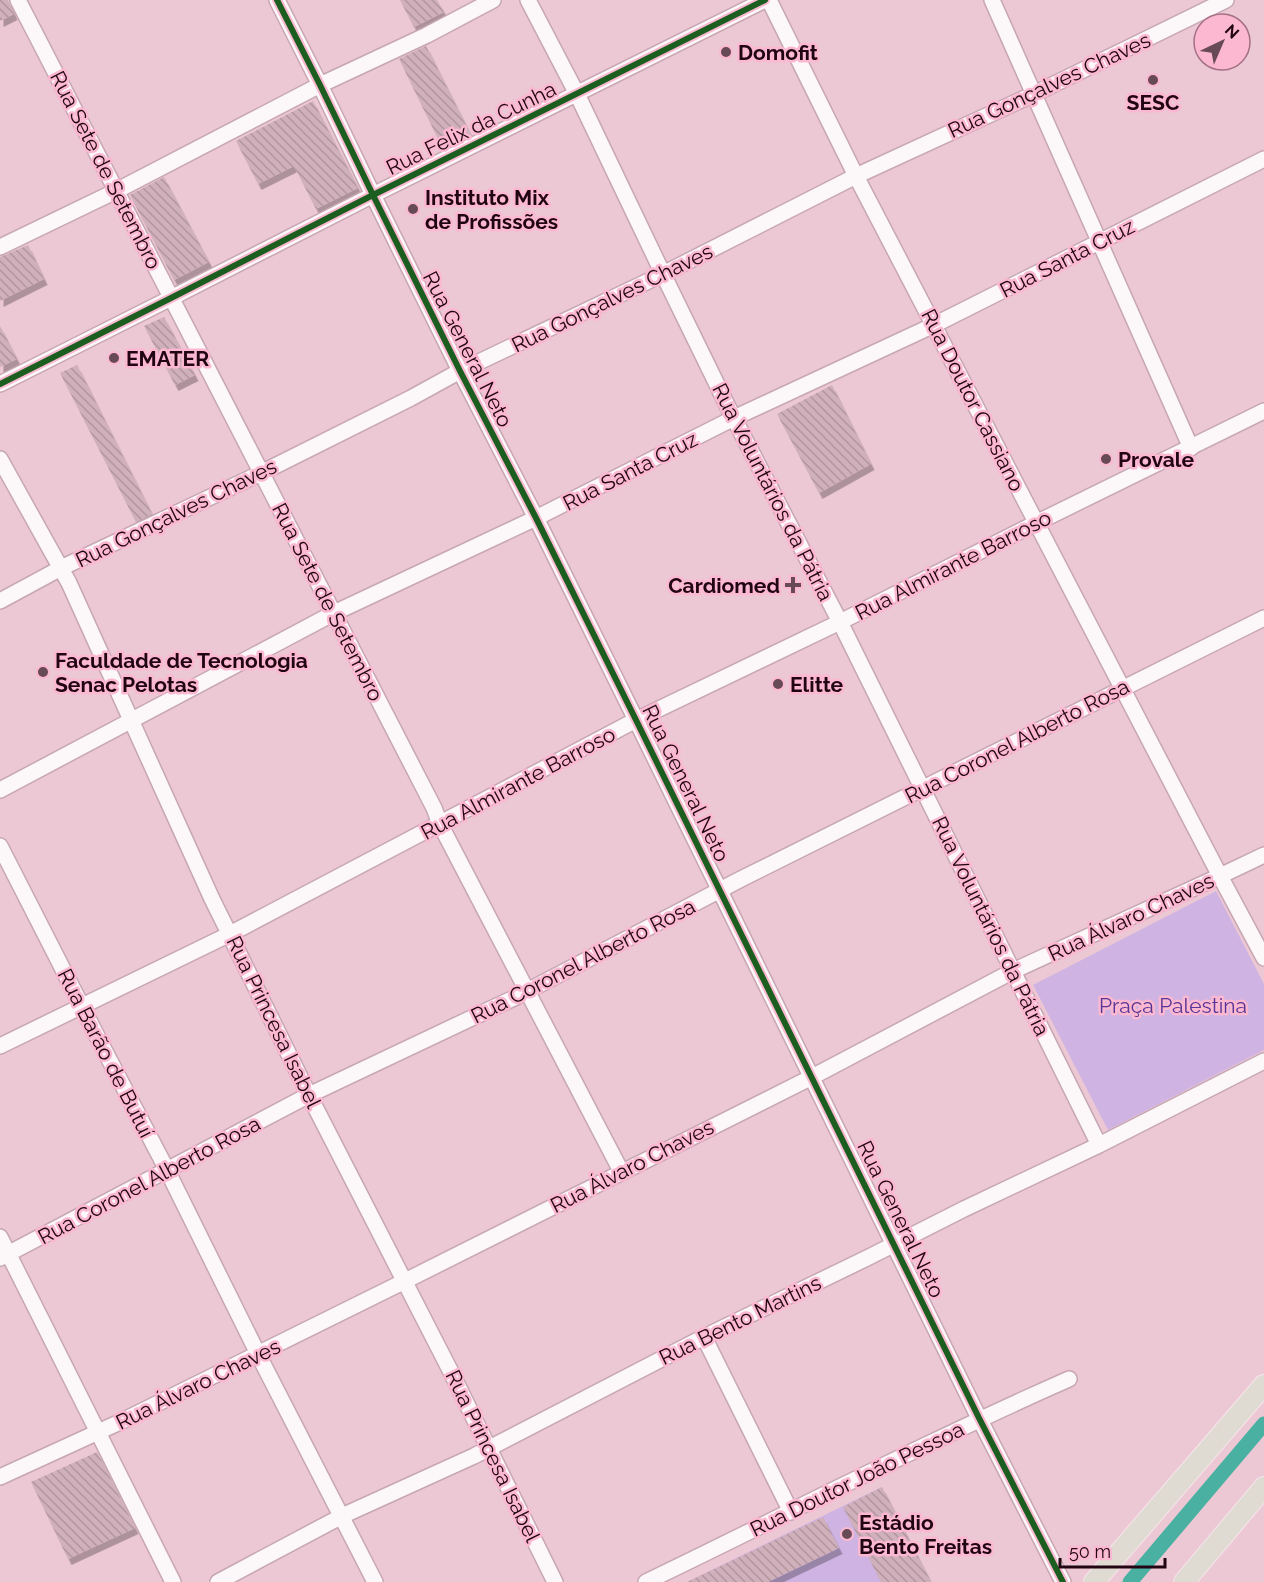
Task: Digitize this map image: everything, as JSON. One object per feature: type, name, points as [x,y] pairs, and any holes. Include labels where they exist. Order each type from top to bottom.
[{"type":"main road","points":[[1094,1582],[1264,1384]]},
{"type":"main road","points":[[1184,1582],[1264,1487]]},
{"type":"street","name":"Rua Sete de Setembro","points":[[18,0],[434,808],[440,824],[621,1171]]},
{"type":"street","name":"Rua General Neto","points":[[277,0],[1063,1582]]},
{"type":"street","points":[[0,247],[116,191],[320,85],[427,35],[493,0]]},
{"type":"street","name":"Rua Voluntários da Pátria","points":[[528,0],[578,94],[734,418],[840,622],[1100,1145]]},
{"type":"street","name":"Rua Felix da Cunha","points":[[0,384],[373,195],[767,0]]},
{"type":"street","name":"Rua Doutor Cassiano","points":[[767,0],[1036,523],[1264,958]]},
{"type":"street","points":[[992,0],[1191,448]]},
{"type":"street","name":"Rua Gonçalves Chaves","points":[[0,601],[61,568],[261,473],[460,371],[663,274],[856,176],[1034,94],[1226,0]]},
{"type":"street","name":"Rua Santa Cruz","points":[[0,790],[334,613],[536,518],[734,418],[934,325],[1264,159]]},
{"type":"street","name":"Rua Almirante Barroso","points":[[0,1046],[230,934],[636,720],[840,622],[1264,411]]},
{"type":"street","name":"Rua Princesa Isabel","points":[[0,459],[61,568],[230,934],[555,1582]]},
{"type":"street","name":"Rua Coronel Alberto Rosa","points":[[4,1256],[309,1095],[528,991],[720,890],[1264,618]]},
{"type":"street","name":"Rua Barão de Butuí","points":[[0,846],[375,1582]]},
{"type":"street","name":"Rua Álvaro Chaves","points":[[0,1477],[98,1432],[405,1281],[812,1077],[1013,971],[1264,855]]},
{"type":"street","name":"Rua Bento Martins","points":[[218,1582],[342,1516],[489,1448],[704,1337],[1100,1145],[1264,1061]]},
{"type":"street","points":[[0,1237],[4,1256],[98,1432],[173,1582]]},
{"type":"street","points":[[704,1337],[791,1512]]},
{"type":"street","name":"Rua Doutor João Pessoa","points":[[646,1582],[980,1418],[1068,1379]]},
{"type":"green space","name":"Praça Palestina","points":[[1216,891],[1264,984],[1264,1050],[1108,1130],[1033,985]]},
{"type":"green space","name":"Estádio Bento Freitas","points":[[882,1487],[931,1582],[687,1582]]},
{"type":"building","points":[[0,0],[8,0],[14,14],[0,21]]},
{"type":"building","points":[[400,0],[437,0],[444,12],[414,27]]},
{"type":"building","points":[[426,46],[471,135],[443,149],[399,59]]},
{"type":"building","points":[[313,101],[358,188],[316,209],[294,166],[258,184],[236,141]]},
{"type":"building","points":[[164,177],[209,262],[174,280],[130,195]]},
{"type":"building","points":[[28,245],[44,279],[0,301],[0,257]]},
{"type":"building","points":[[164,317],[195,375],[175,385],[144,326]]},
{"type":"building","points":[[0,326],[17,359],[0,367]]},
{"type":"building","points":[[77,365],[152,514],[136,522],[60,373]]},
{"type":"building","points":[[832,385],[871,464],[819,493],[777,414]]},
{"type":"building","points":[[97,1452],[135,1528],[68,1559],[31,1482]]},
{"type":"building","points":[[882,1487],[931,1582],[881,1582],[843,1507]]},
{"type":"building","points":[[823,1517],[839,1548],[768,1582],[687,1582]]},
{"type":"waterway","points":[[1130,1582],[1264,1424]]},
{"type":"cycle path","points":[[277,0],[460,371],[536,518],[979,1418],[1063,1582]]},
{"type":"cycle path","points":[[0,384],[765,0]]},
{"type":"place","name":"Domofit","points":[[726,52]]},
{"type":"place","name":"SESC","points":[[1153,80]]},
{"type":"place","name":"Instituto Mix de Profissões","points":[[413,209]]},
{"type":"place","name":"EMATER","points":[[114,358]]},
{"type":"place","name":"Provale","points":[[1106,459]]},
{"type":"place","name":"Cardiomed","points":[[793,585]]},
{"type":"place","name":"Faculdade de Tecnologia Senac Pelotas","points":[[43,672]]},
{"type":"place","name":"Elitte","points":[[778,684]]},
{"type":"place","name":"Estádio Bento Freitas","points":[[847,1534]]}]
